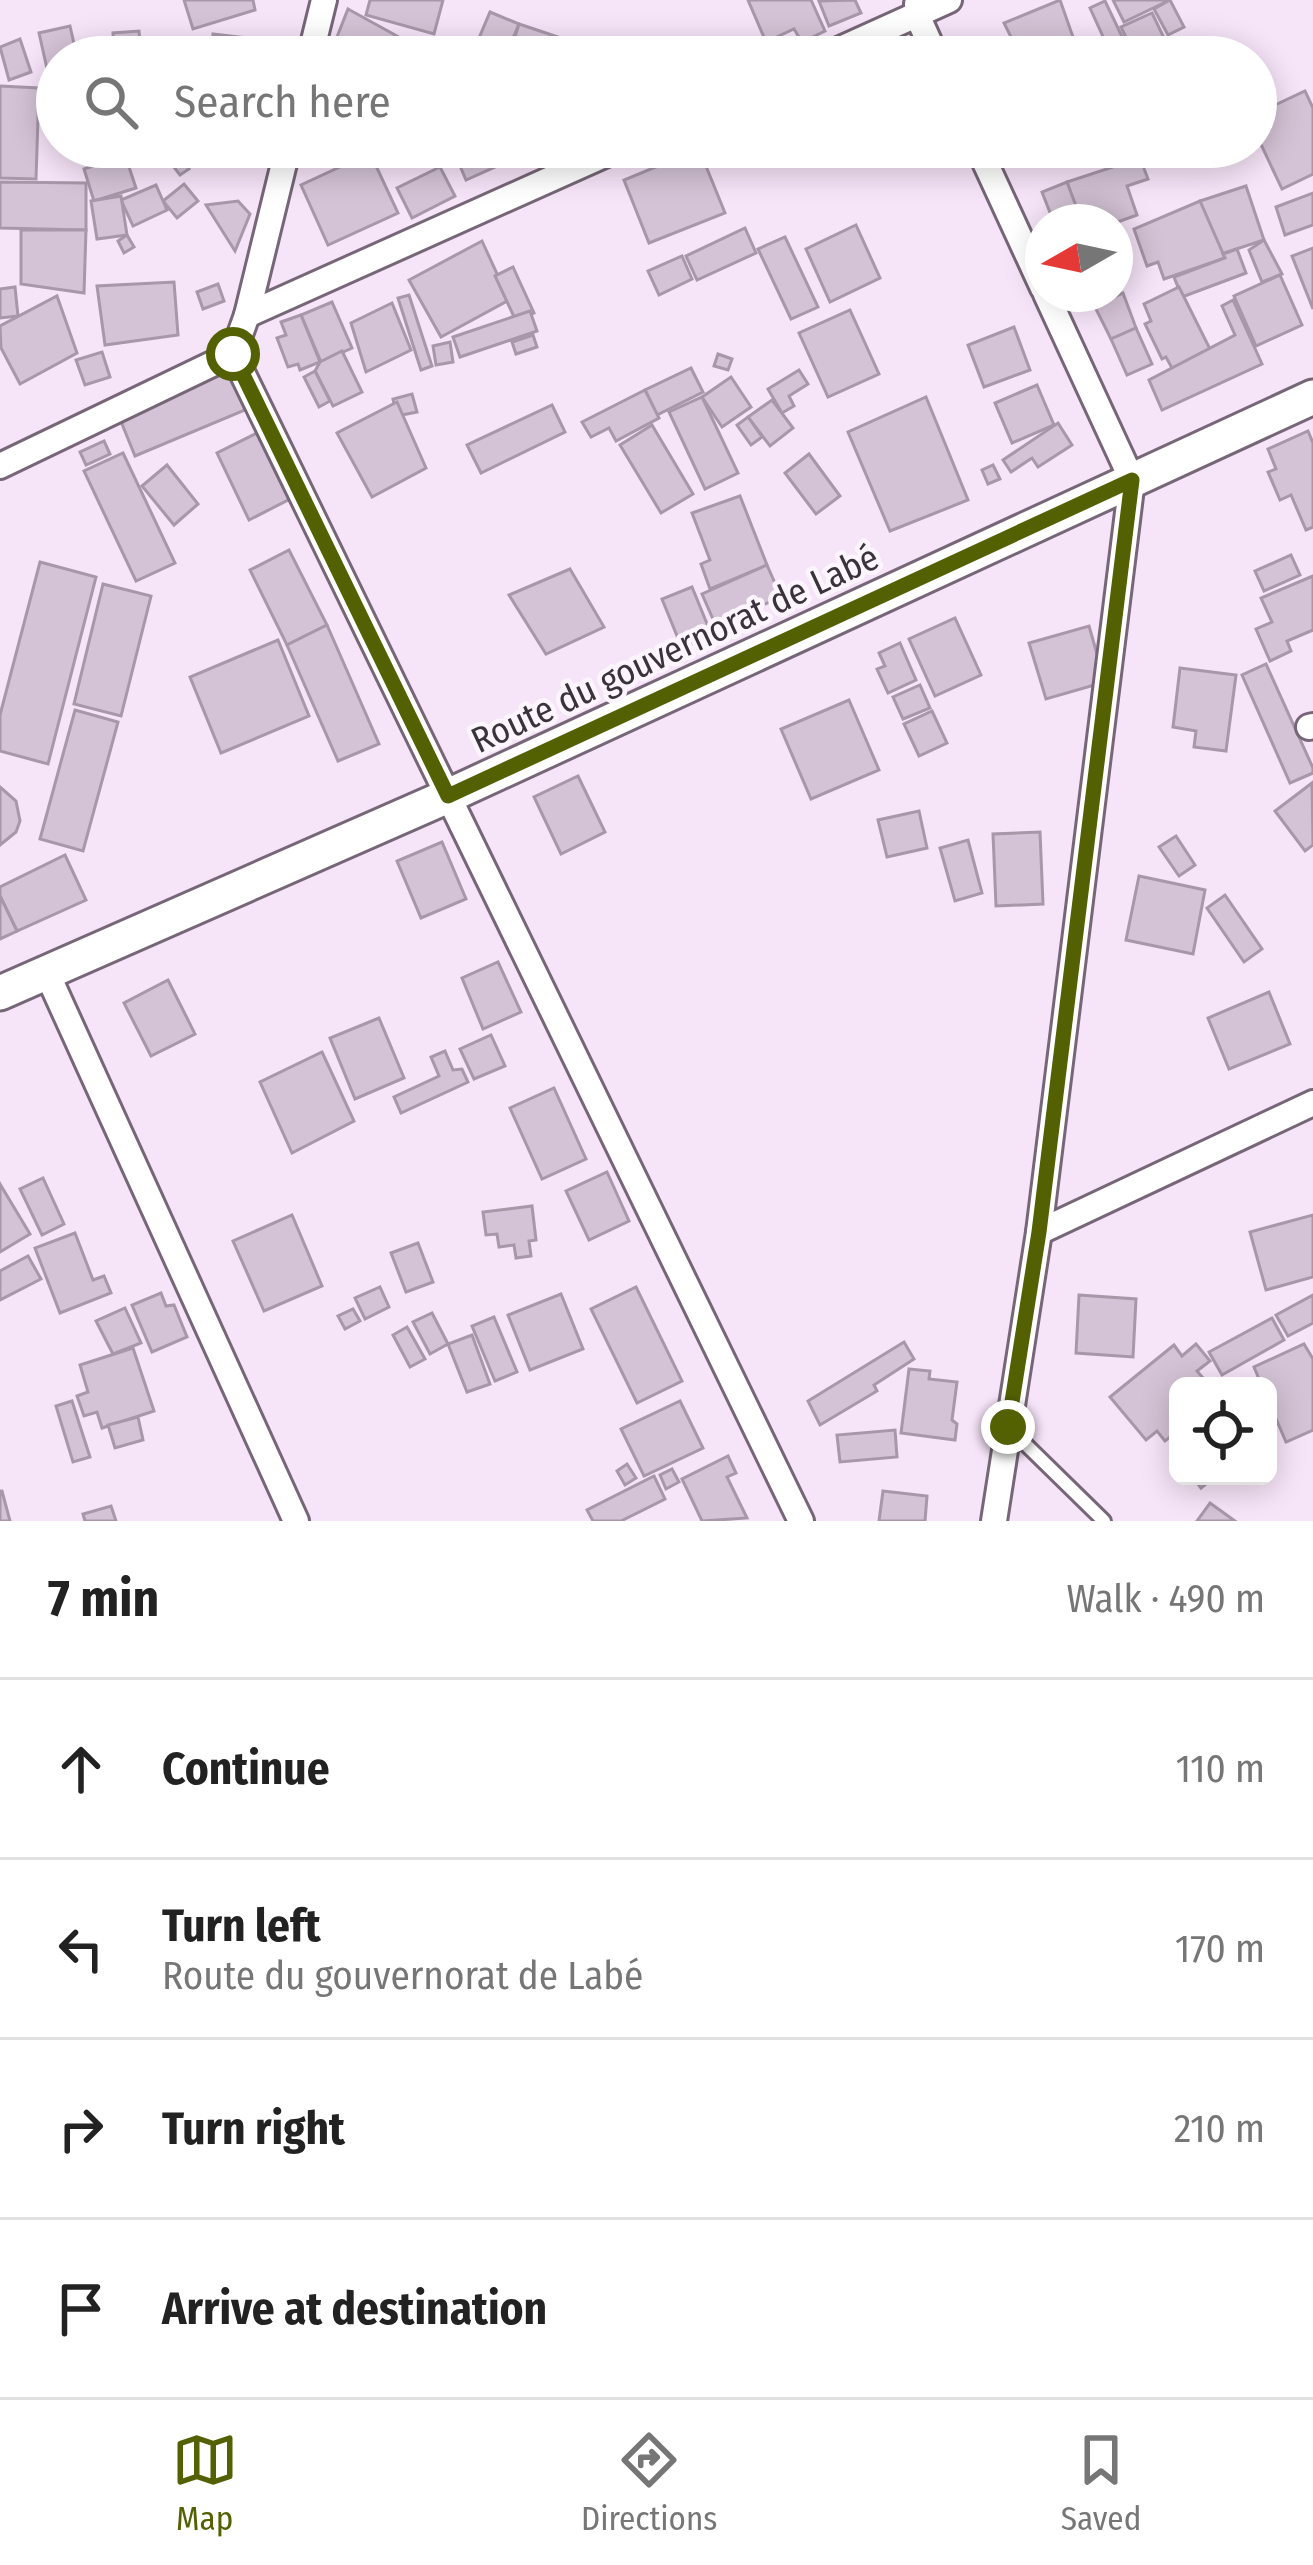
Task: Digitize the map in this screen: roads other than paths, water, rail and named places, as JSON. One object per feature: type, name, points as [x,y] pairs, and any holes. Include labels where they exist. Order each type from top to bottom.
[{"type":"street","points":[[315,36],[324,0]]},
{"type":"street","points":[[863,36],[917,8],[950,0]]},
{"type":"street","points":[[917,8],[928,36]]},
{"type":"street","points":[[0,466],[233,354],[283,168]]},
{"type":"street","points":[[247,315],[575,168]]},
{"type":"street","points":[[988,168],[1025,250]]},
{"type":"street","points":[[994,1521],[1039,1232],[1132,480],[1054,312]]},
{"type":"street","points":[[233,354],[801,1521]]},
{"type":"street","name":"Route du gouvernorat de Labé","points":[[0,993],[448,796],[1313,397]]},
{"type":"street","points":[[46,971],[296,1521]]},
{"type":"street","points":[[1039,1232],[1313,1103]]},
{"type":"lane","points":[[1008,1427],[1103,1521]]}]
